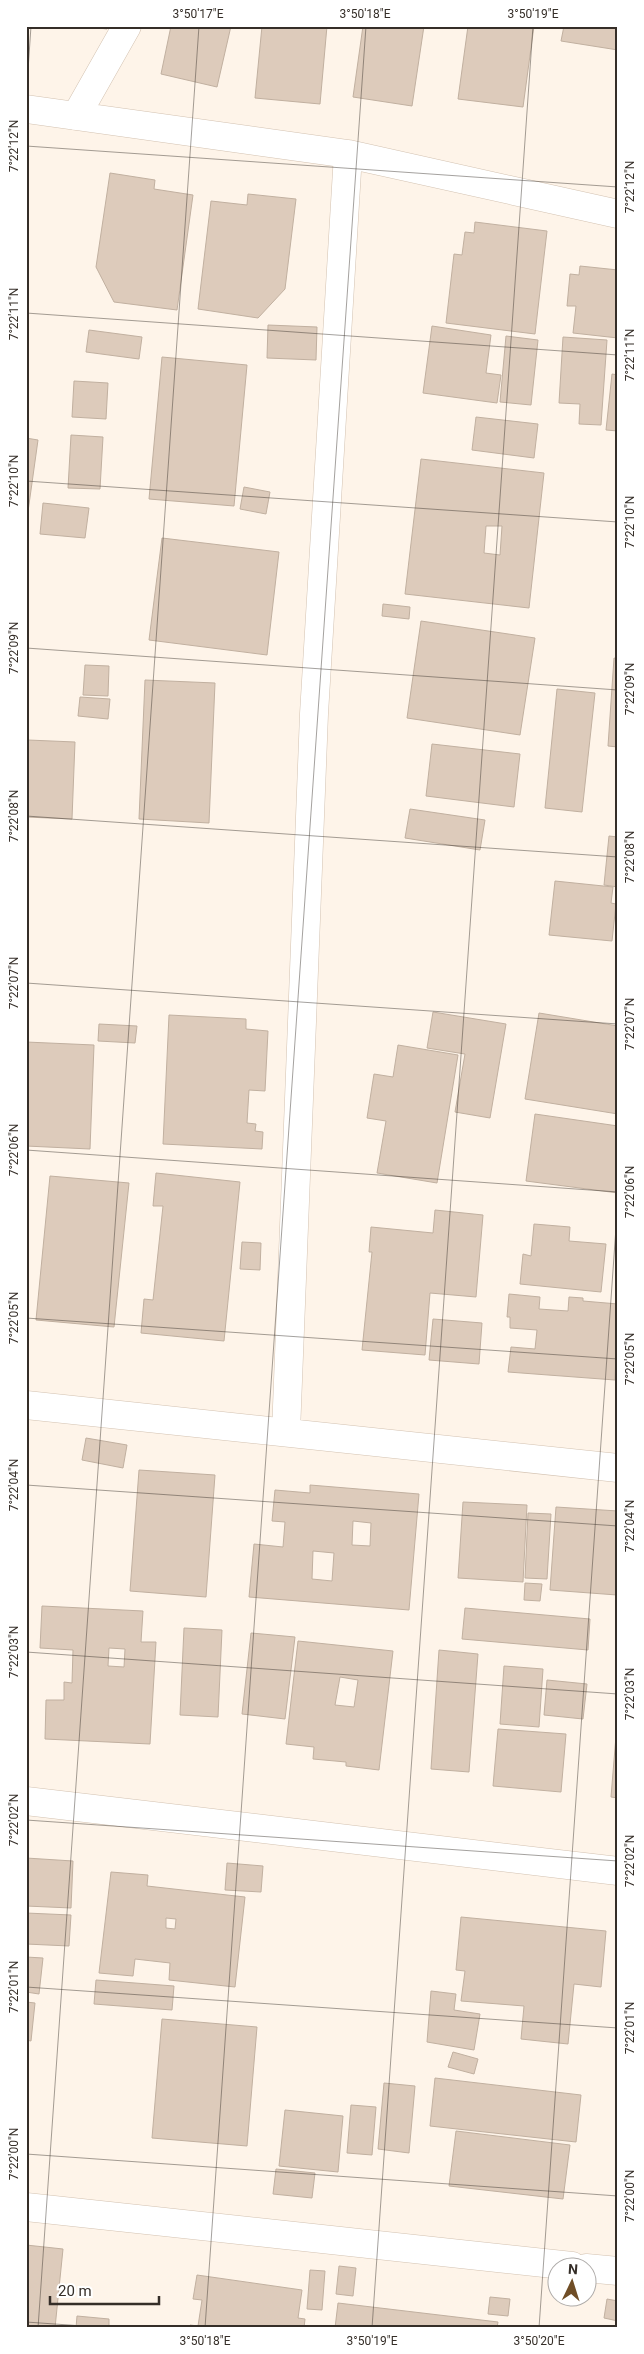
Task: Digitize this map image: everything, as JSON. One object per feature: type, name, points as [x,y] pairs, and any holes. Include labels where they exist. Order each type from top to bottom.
[{"type":"street","points":[[76,116],[127,26]]},
{"type":"street","points":[[26,109],[348,154],[618,214]]},
{"type":"street","points":[[286,1432],[314,714],[348,154]]},
{"type":"street","points":[[26,1405],[618,1468]]},
{"type":"street","points":[[26,1800],[618,1871]]},
{"type":"street","points":[[26,2207],[546,2263]]},
{"type":"street","points":[[596,2269],[618,2272]]},
{"type":"building","points":[[83,26],[107,26],[107,29]]},
{"type":"building","points":[[171,26],[231,26],[217,87],[161,74]]},
{"type":"building","points":[[262,26],[327,26],[320,104],[255,98]]},
{"type":"building","points":[[363,26],[424,26],[412,106],[353,97]]},
{"type":"building","points":[[468,26],[534,26],[523,107],[458,99]]},
{"type":"building","points":[[564,26],[618,26],[618,50],[561,41]]},
{"type":"building","points":[[110,173],[155,180],[154,189],[193,195],[177,310],[114,302],[96,267]]},
{"type":"building","points":[[248,194],[296,199],[285,289],[258,318],[198,309],[211,201],[247,205]]},
{"type":"building","points":[[475,222],[547,231],[535,334],[446,323],[454,254],[462,255],[465,232],[474,233]]},
{"type":"building","points":[[580,266],[618,270],[618,338],[573,333],[576,306],[567,306],[570,274],[579,275]]},
{"type":"building","points":[[268,325],[317,327],[316,360],[267,358]]},
{"type":"building","points":[[432,326],[491,335],[486,373],[501,375],[497,403],[423,393]]},
{"type":"building","points":[[89,330],[142,337],[139,359],[86,352]]},
{"type":"building","points":[[506,336],[538,340],[531,405],[500,402]]},
{"type":"building","points":[[563,337],[607,340],[601,425],[579,424],[580,404],[559,403]]},
{"type":"building","points":[[162,357],[247,365],[234,506],[149,499]]},
{"type":"building","points":[[612,374],[618,375],[618,431],[606,430]]},
{"type":"building","points":[[74,381],[108,383],[106,419],[72,417]]},
{"type":"building","points":[[476,417],[538,424],[534,458],[472,450]]},
{"type":"building","points":[[71,435],[103,437],[100,489],[68,488]]},
{"type":"building","points":[[26,438],[38,440],[26,526]]},
{"type":"building","points":[[421,459],[544,473],[529,608],[405,594]],"holes":[[[486,526],[502,526],[500,555],[484,553]]]},
{"type":"building","points":[[244,487],[270,492],[266,514],[240,509]]},
{"type":"building","points":[[43,503],[89,508],[85,538],[40,534]]},
{"type":"building","points":[[162,538],[279,552],[267,655],[149,640]]},
{"type":"building","points":[[383,604],[410,607],[409,619],[382,616]]},
{"type":"building","points":[[421,621],[535,638],[520,735],[407,718]]},
{"type":"building","points":[[614,658],[618,659],[618,747],[608,746]]},
{"type":"building","points":[[85,665],[109,666],[108,696],[83,695]]},
{"type":"building","points":[[145,680],[215,683],[209,823],[139,819]]},
{"type":"building","points":[[557,689],[595,693],[582,812],[545,808]]},
{"type":"building","points":[[80,697],[110,699],[108,719],[78,716]]},
{"type":"building","points":[[28,740],[75,742],[72,819],[26,817]]},
{"type":"building","points":[[432,744],[520,754],[514,807],[426,796]]},
{"type":"building","points":[[410,809],[485,820],[480,850],[405,838]]},
{"type":"building","points":[[609,836],[618,837],[618,887],[604,885]]},
{"type":"building","points":[[555,881],[613,887],[611,903],[616,904],[612,941],[549,935]]},
{"type":"building","points":[[433,1012],[506,1024],[490,1118],[455,1112],[465,1054],[427,1048]]},
{"type":"building","points":[[539,1013],[618,1026],[618,1114],[525,1099]]},
{"type":"building","points":[[169,1015],[246,1019],[246,1029],[268,1031],[265,1091],[249,1090],[247,1123],[256,1124],[255,1131],[263,1132],[262,1149],[163,1144]]},
{"type":"building","points":[[99,1024],[137,1026],[135,1043],[98,1041]]},
{"type":"building","points":[[26,1042],[94,1045],[90,1149],[26,1146]]},
{"type":"building","points":[[398,1045],[458,1055],[437,1183],[377,1173],[386,1121],[367,1118],[374,1074],[393,1077]]},
{"type":"building","points":[[535,1114],[618,1126],[618,1193],[526,1181]]},
{"type":"building","points":[[156,1173],[240,1182],[224,1341],[141,1333],[144,1299],[153,1300],[163,1206],[153,1206]]},
{"type":"building","points":[[50,1176],[129,1183],[114,1327],[36,1320]]},
{"type":"building","points":[[435,1210],[483,1215],[476,1297],[430,1293],[425,1355],[362,1350],[372,1252],[369,1252],[371,1227],[433,1233]]},
{"type":"building","points":[[534,1224],[570,1227],[569,1241],[606,1244],[601,1292],[520,1284],[523,1254],[531,1256]]},
{"type":"building","points":[[242,1242],[261,1243],[260,1270],[240,1269]]},
{"type":"building","points":[[509,1294],[540,1297],[539,1309],[568,1311],[569,1297],[583,1298],[583,1301],[618,1304],[615,1380],[508,1372],[511,1347],[535,1349],[537,1330],[510,1328],[510,1317],[507,1317]]},
{"type":"building","points":[[433,1319],[482,1323],[479,1364],[429,1360]]},
{"type":"building","points":[[86,1438],[127,1445],[123,1468],[82,1460]]},
{"type":"building","points":[[139,1470],[215,1475],[206,1597],[130,1591]]},
{"type":"building","points":[[310,1485],[419,1494],[409,1610],[249,1597],[254,1544],[283,1547],[285,1522],[272,1521],[275,1490],[310,1493]],"holes":[[[353,1521],[371,1523],[370,1546],[352,1545]],[[313,1551],[334,1553],[332,1581],[312,1579]]]},
{"type":"building","points":[[463,1502],[527,1505],[523,1582],[458,1578]]},
{"type":"building","points":[[556,1507],[618,1511],[617,1595],[550,1590]]},
{"type":"building","points":[[528,1513],[551,1514],[547,1579],[525,1578]]},
{"type":"building","points":[[525,1583],[542,1584],[540,1601],[524,1600]]},
{"type":"building","points":[[42,1606],[143,1611],[141,1642],[156,1642],[150,1744],[45,1739],[46,1700],[64,1700],[64,1682],[72,1683],[73,1650],[40,1648]],"holes":[[[109,1648],[125,1649],[124,1667],[108,1666]]]},
{"type":"building","points":[[465,1608],[590,1619],[588,1650],[462,1639]]},
{"type":"building","points":[[184,1628],[222,1630],[218,1717],[180,1715]]},
{"type":"building","points":[[251,1633],[295,1637],[285,1719],[242,1714]]},
{"type":"building","points":[[298,1641],[393,1651],[379,1770],[346,1766],[346,1762],[313,1759],[314,1747],[286,1744]],"holes":[[[340,1677],[358,1680],[354,1707],[335,1705]]]},
{"type":"building","points":[[439,1650],[478,1654],[469,1772],[431,1769]]},
{"type":"building","points":[[504,1666],[543,1669],[539,1727],[500,1724]]},
{"type":"building","points":[[547,1680],[587,1684],[583,1719],[544,1715]]},
{"type":"building","points":[[498,1729],[566,1734],[561,1792],[493,1786]]},
{"type":"building","points":[[616,1736],[618,1736],[618,1798],[611,1797]]},
{"type":"building","points":[[26,1858],[73,1861],[71,1908],[26,1906]]},
{"type":"building","points":[[227,1863],[263,1866],[261,1892],[225,1890]]},
{"type":"building","points":[[111,1872],[148,1875],[147,1886],[245,1897],[235,1987],[169,1980],[170,1963],[135,1959],[133,1976],[99,1973]],"holes":[[[166,1918],[176,1919],[175,1929],[166,1928]]]},
{"type":"building","points":[[26,1913],[71,1915],[69,1946],[26,1944]]},
{"type":"building","points":[[461,1917],[606,1931],[601,1987],[574,1984],[568,2044],[521,2039],[524,2006],[461,2001],[465,1971],[456,1970]]},
{"type":"building","points":[[26,1957],[43,1958],[39,1994],[26,1992]]},
{"type":"building","points":[[96,1980],[174,1986],[172,2010],[94,2004]]},
{"type":"building","points":[[431,1991],[456,1994],[454,2010],[480,2014],[474,2050],[427,2042]]},
{"type":"building","points":[[26,2002],[35,2003],[31,2041],[26,2040]]},
{"type":"building","points":[[162,2019],[257,2027],[247,2146],[152,2138]]},
{"type":"building","points":[[453,2052],[478,2059],[474,2074],[448,2067]]},
{"type":"building","points":[[435,2078],[581,2095],[576,2142],[430,2126]]},
{"type":"building","points":[[384,2083],[415,2086],[409,2153],[378,2149]]},
{"type":"building","points":[[351,2105],[376,2107],[372,2155],[347,2153]]},
{"type":"building","points":[[285,2110],[343,2116],[338,2172],[279,2166]]},
{"type":"building","points":[[456,2131],[570,2145],[563,2199],[449,2186]]},
{"type":"building","points":[[276,2169],[315,2173],[312,2198],[273,2194]]},
{"type":"building","points":[[26,2245],[63,2249],[55,2328],[26,2328]]},
{"type":"building","points":[[339,2266],[356,2268],[353,2296],[336,2294]]},
{"type":"building","points":[[310,2270],[325,2271],[322,2310],[307,2309]]},
{"type":"building","points":[[197,2275],[302,2290],[298,2318],[305,2319],[304,2328],[189,2328],[190,2325],[198,2326],[202,2300],[193,2299]]},
{"type":"building","points":[[490,2297],[510,2299],[508,2316],[488,2314]]},
{"type":"building","points":[[607,2299],[618,2301],[618,2321],[604,2318]]},
{"type":"building","points":[[338,2303],[498,2322],[497,2328],[335,2328]]},
{"type":"building","points":[[77,2316],[109,2319],[109,2328],[76,2328]]}]
